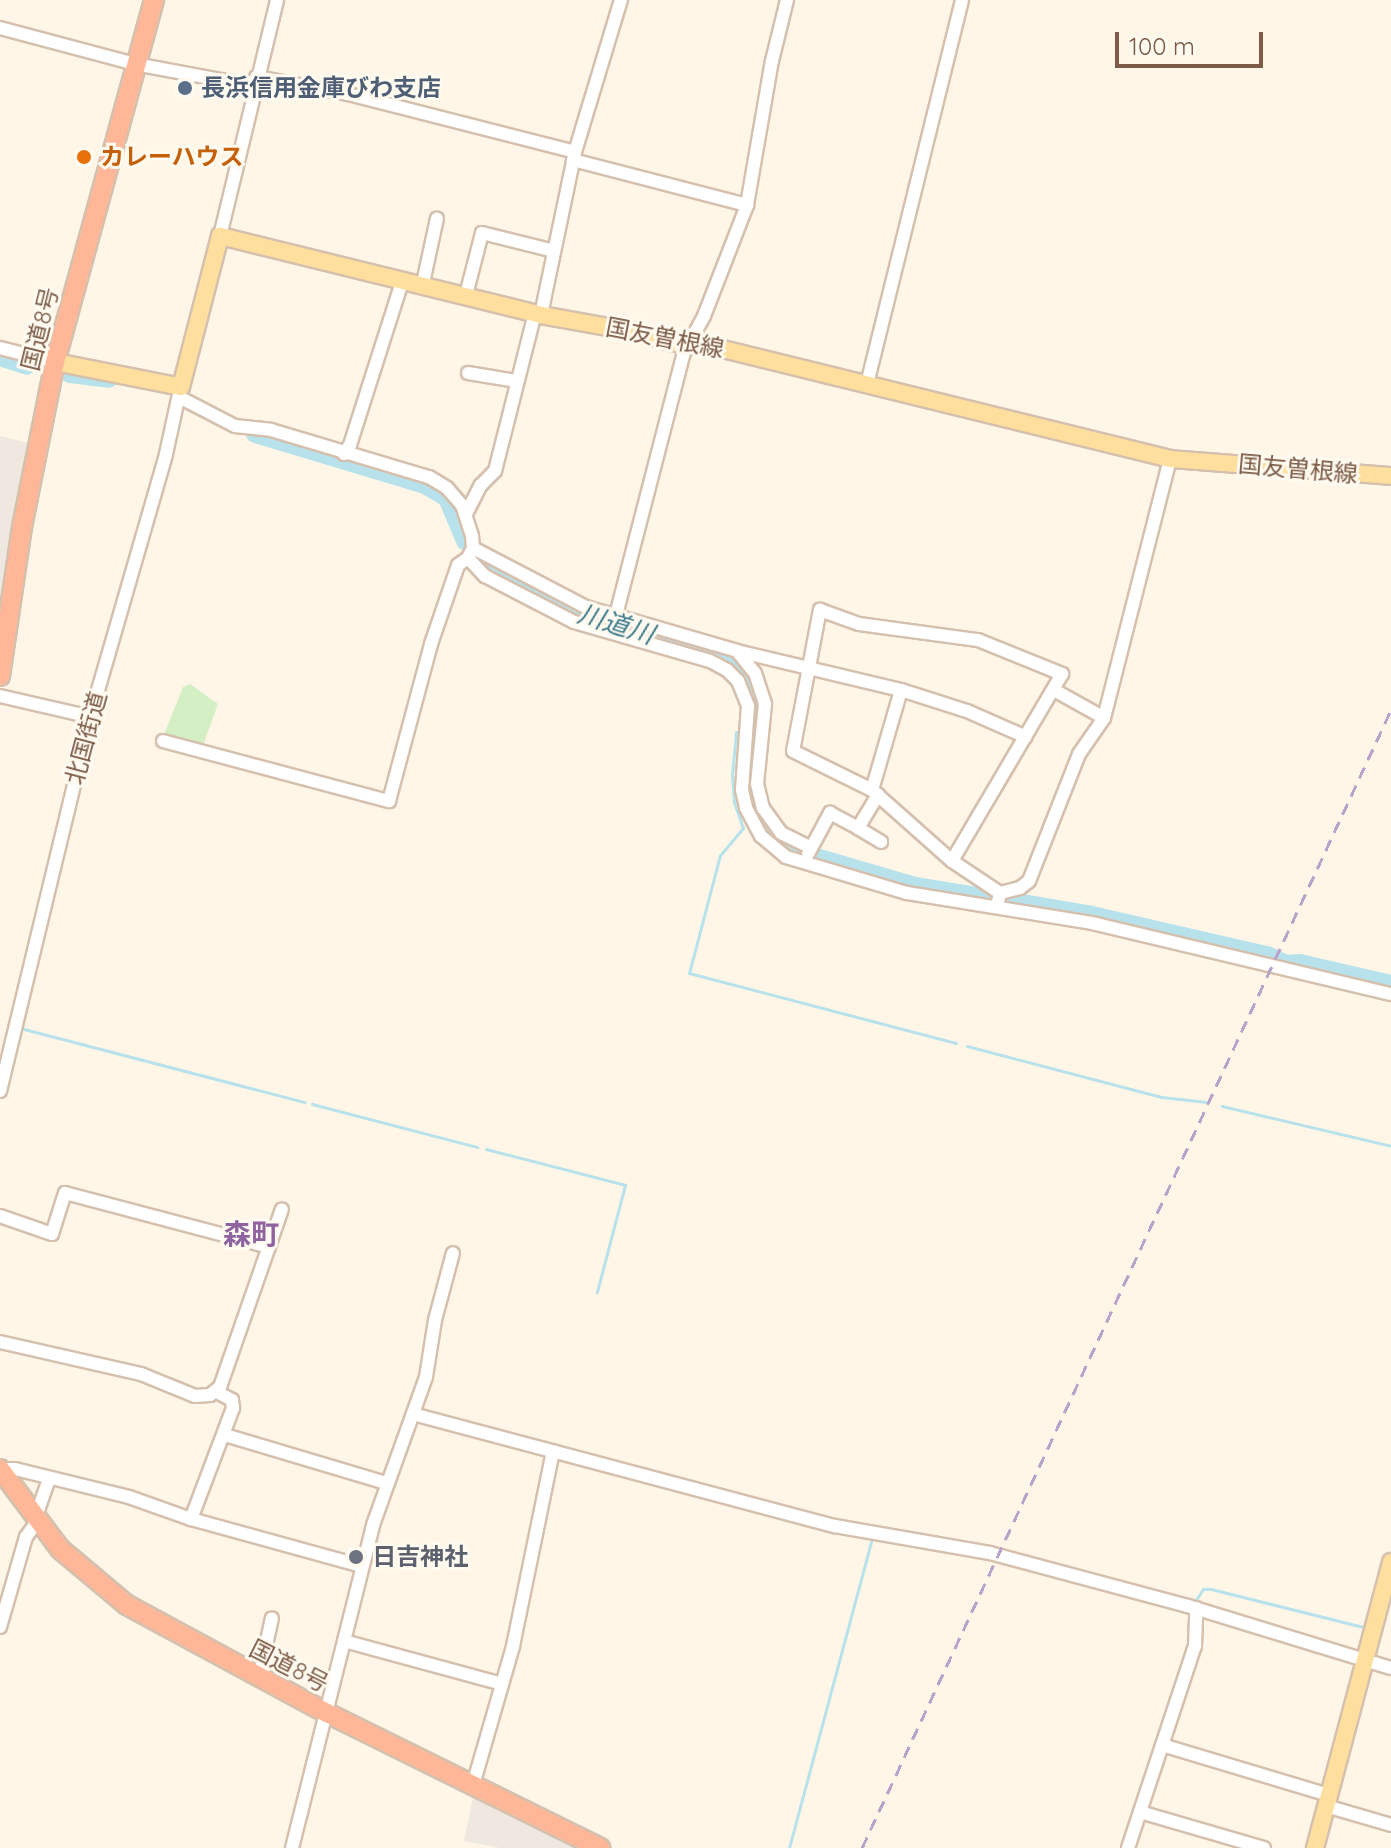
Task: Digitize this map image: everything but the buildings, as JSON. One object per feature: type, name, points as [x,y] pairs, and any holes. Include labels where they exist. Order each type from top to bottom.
[{"type":"highway","name":"国道8号","points":[[0,676],[22,527],[55,362],[154,0]]},
{"type":"highway","name":"国道8号","points":[[0,1469],[36,1521],[82,1570],[127,1605],[327,1713],[600,1848]]},
{"type":"main road","name":"国友曽根線","points":[[220,236],[423,283],[538,314],[687,344],[698,343],[1170,459],[1391,476]]},
{"type":"main road","points":[[55,362],[180,392],[220,236]]},
{"type":"main road","points":[[1315,1848],[1391,1562]]},
{"type":"street","points":[[220,236],[277,0]]},
{"type":"street","points":[[466,514],[481,485],[495,471],[554,251],[574,156],[621,0]]},
{"type":"street","points":[[616,615],[687,344],[704,316],[747,205],[772,61],[787,0]]},
{"type":"street","points":[[867,384],[962,0]]},
{"type":"street","points":[[0,28],[135,64],[348,94],[747,205]]},
{"type":"street","points":[[423,283],[437,218]]},
{"type":"street","points":[[466,295],[482,233],[554,251]]},
{"type":"street","points":[[344,454],[350,445],[403,279]]},
{"type":"street","points":[[0,348],[55,362]]},
{"type":"street","points":[[468,373],[517,381]]},
{"type":"street","points":[[180,392],[235,426],[271,430],[429,477],[452,492],[466,514],[470,553],[485,576],[564,618],[710,661],[727,670],[738,681],[748,706],[742,790],[749,818],[775,851],[808,855],[907,893],[998,900],[1391,994]]},
{"type":"street","name":"北国街道","points":[[0,1091],[91,717],[180,392]]},
{"type":"street","points":[[998,900],[1029,881],[1079,754],[1104,718],[1170,459]]},
{"type":"street","points":[[470,553],[569,600],[737,651],[901,690],[967,711],[1026,737]]},
{"type":"street","points":[[163,741],[389,801],[431,644],[458,565],[470,553]]},
{"type":"street","points":[[952,861],[1062,674],[978,640],[859,624],[820,610],[808,667],[806,696],[793,751],[875,793],[952,861],[998,900]]},
{"type":"street","points":[[737,651],[755,673],[765,704],[757,784],[763,808],[781,833],[808,855]]},
{"type":"street","points":[[858,828],[875,793],[901,690]]},
{"type":"street","points":[[1054,690],[1104,718]]},
{"type":"street","points":[[0,696],[91,717]]},
{"type":"street","points":[[808,855],[830,813],[881,842]]},
{"type":"street","points":[[0,1216],[52,1234],[65,1193],[269,1247]]},
{"type":"street","points":[[217,1392],[282,1209]]},
{"type":"street","points":[[292,1848],[362,1566],[386,1483],[426,1377],[435,1320],[453,1253]]},
{"type":"street","points":[[0,1342],[141,1374],[195,1396],[217,1392],[234,1402],[225,1435],[191,1519]]},
{"type":"street","points":[[413,1414],[835,1526],[990,1553],[1196,1608],[1391,1668]]},
{"type":"street","points":[[225,1435],[386,1483]]},
{"type":"street","points":[[473,1785],[502,1684],[553,1451]]},
{"type":"street","points":[[0,1469],[129,1497],[191,1519],[362,1566]]},
{"type":"street","points":[[0,1627],[26,1537],[36,1521],[49,1479]]},
{"type":"street","points":[[1128,1848],[1195,1646],[1196,1608]]},
{"type":"street","points":[[259,1677],[272,1618]]},
{"type":"street","points":[[344,1641],[502,1684]]},
{"type":"street","points":[[1162,1745],[1327,1800],[1391,1825]]},
{"type":"street","points":[[1140,1812],[1264,1848]]},
{"type":"shaded area","points":[[0,436],[29,443],[0,620]]},
{"type":"shaded area","points":[[474,1793],[576,1848],[500,1848],[464,1841]]},
{"type":"green space","points":[[190,684],[218,704],[202,748],[163,737],[183,687]]},
{"type":"waterway","name":"川道川","points":[[0,357],[27,366]]},
{"type":"waterway","name":"川道川","points":[[70,374],[109,379]]},
{"type":"waterway","name":"川道川","points":[[255,434],[425,485],[447,498],[465,541]]},
{"type":"waterway","points":[[479,561],[567,610],[732,663],[744,674],[755,699],[750,792],[754,808],[778,841],[792,850],[915,886],[989,898]]},
{"type":"waterway","points":[[740,732],[736,732],[732,775],[734,802],[743,828],[720,855],[689,973],[956,1043]]},
{"type":"waterway","points":[[1011,901],[1092,915],[1267,955],[1286,964],[1300,963],[1391,984]]},
{"type":"waterway","points":[[20,1028],[305,1102]]},
{"type":"waterway","points":[[967,1046],[1161,1097],[1207,1102]]},
{"type":"waterway","points":[[312,1104],[477,1147]]},
{"type":"waterway","points":[[1222,1106],[1391,1146]]},
{"type":"waterway","points":[[486,1149],[625,1185],[597,1292]]},
{"type":"waterway","points":[[789,1848],[872,1539]]},
{"type":"waterway","points":[[1003,1563],[1039,1572]]},
{"type":"waterway","points":[[1194,1603],[1203,1589],[1211,1589],[1363,1627]]},
{"type":"railway","points":[[862,1848],[1391,710]]},
{"type":"place","name":"長浜信用金庫びわ支店","points":[[185,88]]},
{"type":"place","name":"カレーハウス","points":[[84,157]]},
{"type":"place","name":"日吉神社","points":[[356,1557]]},
{"type":"district","name":"森町","points":[[251,1234]]}]
